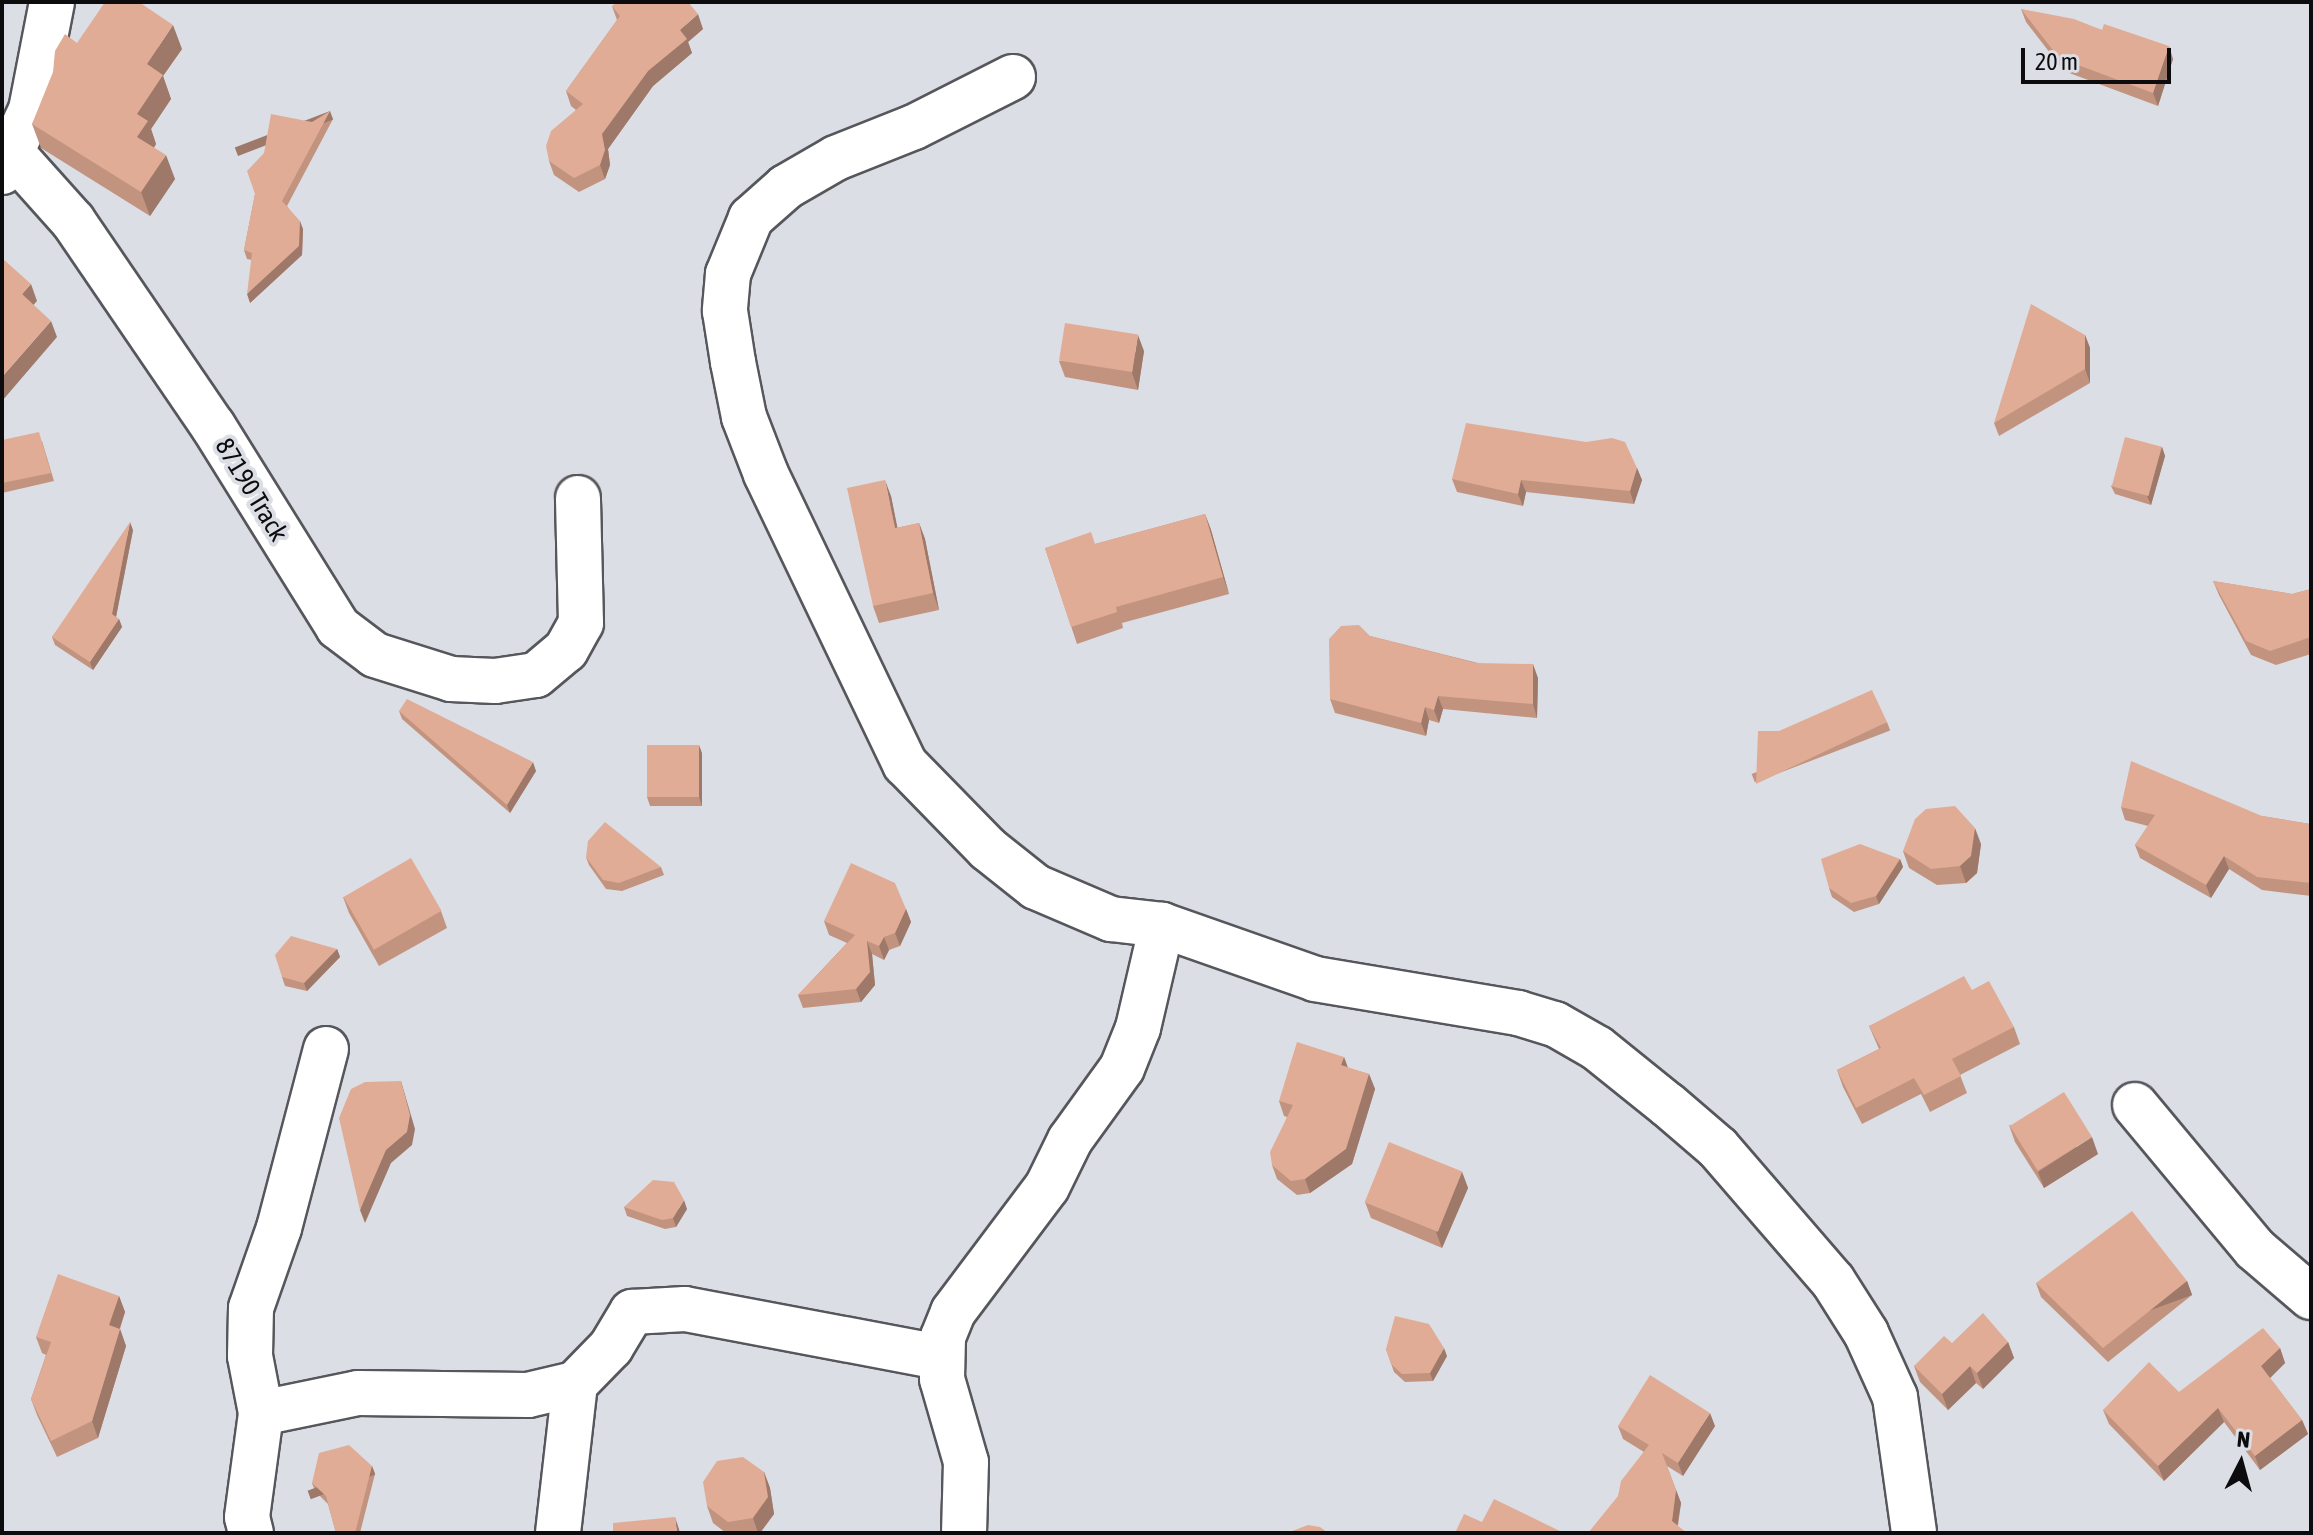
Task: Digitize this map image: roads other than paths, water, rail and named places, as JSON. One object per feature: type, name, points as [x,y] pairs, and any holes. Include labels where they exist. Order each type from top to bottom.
[{"type":"street","name":"87190 Track","points":[[52,2],[42,67],[7,163],[73,221],[213,426],[338,627],[375,655],[451,679],[495,681],[536,675],[566,650],[581,623],[578,498]]},
{"type":"street","points":[[1013,77],[914,127],[836,158],[786,187],[751,218],[728,274],[725,311],[744,417],[766,474],[905,764],[988,849],[1036,887],[1111,919],[1162,925],[1315,979],[1518,1013],[1555,1024],[1597,1048],[1718,1148],[1833,1281],[1866,1333],[1895,1397],[1914,1533]]},
{"type":"street","points":[[964,1533],[966,1462],[938,1357],[953,1312],[1047,1187],[1070,1140],[1122,1068],[1138,1028],[1162,925]]},
{"type":"street","points":[[251,1533],[247,1517],[261,1413],[250,1356],[251,1308],[279,1228],[326,1049]]},
{"type":"street","points":[[2135,1105],[2255,1249],[2311,1297]]},
{"type":"street","points":[[261,1413],[358,1393],[528,1395],[575,1384],[611,1347],[632,1312],[685,1309],[938,1357]]},
{"type":"street","points":[[558,1533],[575,1384]]}]
